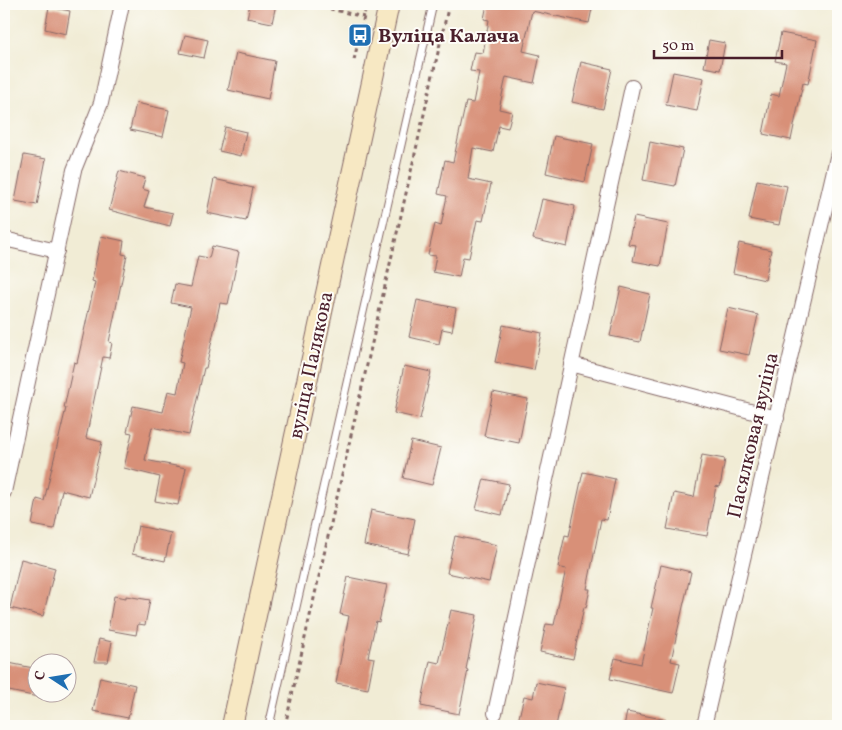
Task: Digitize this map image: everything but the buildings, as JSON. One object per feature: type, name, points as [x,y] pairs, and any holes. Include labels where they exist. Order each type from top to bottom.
[{"type":"street","points":[[4,492],[74,170],[102,103],[122,4]]},
{"type":"street","name":"вуліца Палякова","points":[[232,726],[389,4]]},
{"type":"street","points":[[495,713],[632,87]]},
{"type":"street","name":"Пасялковая вуліца","points":[[704,726],[838,154]]},
{"type":"street","points":[[4,239],[57,251]]},
{"type":"street","points":[[571,364],[777,418]]},
{"type":"lane","points":[[269,726],[433,4]]},
{"type":"path","points":[[327,4],[326,8],[364,17]]},
{"type":"path","points":[[285,726],[449,4]]},
{"type":"path","points":[[354,60],[365,12]]},
{"type":"place","name":"Вуліца Калача","points":[[360,35]]}]
